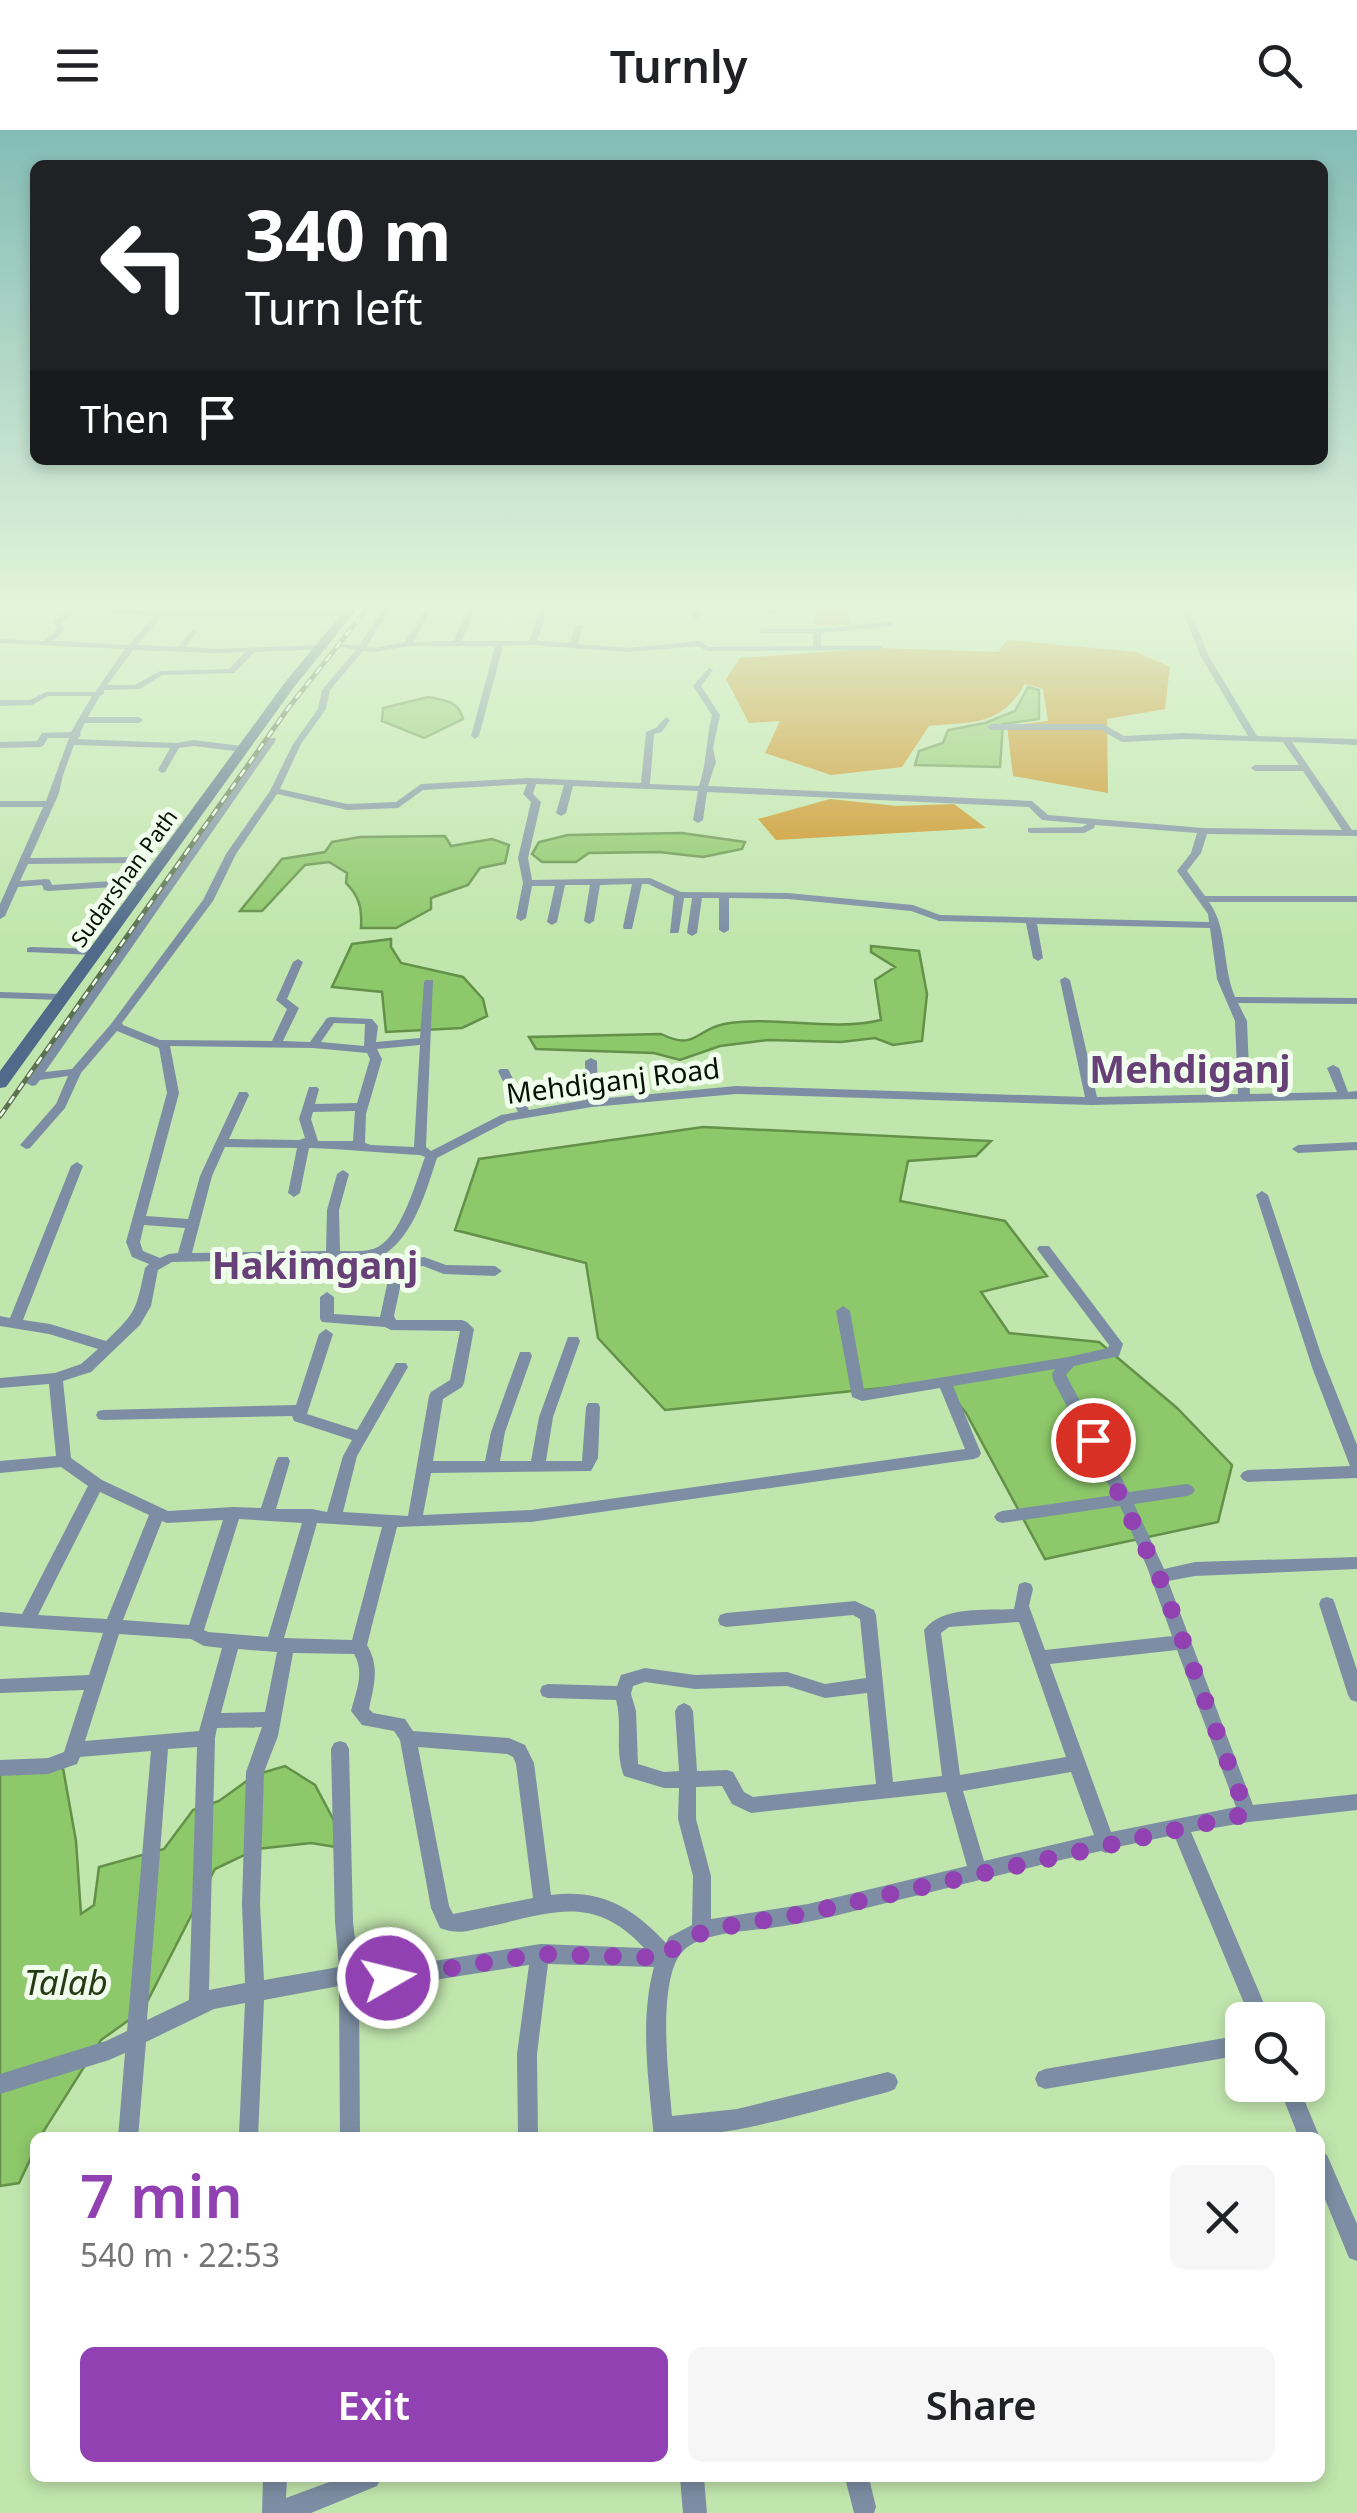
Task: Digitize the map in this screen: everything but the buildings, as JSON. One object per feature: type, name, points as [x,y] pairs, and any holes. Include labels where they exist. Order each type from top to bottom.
[{"type":"main road","name":"Sudarshan Path","points":[[0,1083],[94,952],[142,876],[269,715]]},
{"type":"street","points":[[0,914],[17,884],[57,773],[87,715]]},
{"type":"street","points":[[26,1145],[61,1105],[76,1072],[208,901],[237,845],[275,790],[297,744],[318,715]]},
{"type":"street","points":[[475,736],[481,715]]},
{"type":"street","points":[[698,820],[712,762],[709,748],[716,715]]},
{"type":"street","points":[[1240,715],[1253,737]]},
{"type":"street","points":[[84,720],[139,720]]},
{"type":"street","points":[[644,786],[650,732],[659,730],[666,720]]},
{"type":"street","points":[[991,727],[1104,727],[1122,739],[1253,737],[1357,742]]},
{"type":"street","points":[[0,745],[40,744],[45,736],[242,749]]},
{"type":"street","points":[[1285,738],[1353,833]]},
{"type":"street","points":[[76,1072],[34,1080],[272,740]]},
{"type":"street","points":[[162,770],[176,746]]},
{"type":"street","points":[[1255,768],[1305,768]]},
{"type":"street","points":[[275,790],[346,807],[400,804],[421,787],[532,781],[1032,804],[1042,818],[1202,831],[1353,833]]},
{"type":"street","points":[[521,918],[528,883],[522,864],[536,802],[528,794],[532,781]]},
{"type":"street","points":[[561,813],[569,783]]},
{"type":"street","points":[[0,804],[49,804]]},
{"type":"street","points":[[1031,830],[1087,830],[1094,821]]},
{"type":"street","points":[[1202,831],[1196,852],[1182,872],[1204,899],[1214,925],[1222,979],[1241,1022],[1244,1099]]},
{"type":"street","points":[[17,884],[46,882],[48,888],[142,876],[143,860],[26,861]]},
{"type":"street","points":[[552,922],[561,882]]},
{"type":"street","points":[[590,921],[595,882]]},
{"type":"street","points":[[628,927],[637,882]]},
{"type":"street","points":[[528,883],[655,882],[679,895],[788,896],[913,908],[939,918],[1214,925]]},
{"type":"street","points":[[674,931],[679,895]]},
{"type":"street","points":[[692,933],[697,896]]},
{"type":"street","points":[[724,896],[724,930]]},
{"type":"street","points":[[1204,899],[1357,899]]},
{"type":"street","points":[[1032,920],[1038,958]]},
{"type":"street","points":[[31,950],[94,952]]},
{"type":"street","points":[[276,1044],[293,1008],[281,1000],[298,962]]},
{"type":"street","points":[[1064,980],[1092,1101]]},
{"type":"street","points":[[0,1383],[56,1378],[86,1368],[135,1322],[144,1306],[152,1268],[158,1262],[184,1257],[375,1253],[391,1244],[427,1154],[429,982]]},
{"type":"street","points":[[0,994],[61,997]]},
{"type":"street","points":[[1234,1000],[1357,1000]]},
{"type":"street","points":[[313,1045],[328,1022],[370,1023],[371,1048],[376,1059],[362,1107],[359,1145]]},
{"type":"street","points":[[116,1025],[162,1043],[371,1048],[426,1041]]},
{"type":"street","points":[[158,1262],[134,1250],[138,1220],[173,1092],[162,1043]]},
{"type":"street","points":[[592,1062],[592,1102]]},
{"type":"street","points":[[1334,1068],[1350,1096]]},
{"type":"street","points":[[504,1071],[525,1114]]},
{"type":"street","points":[[294,1193],[308,1142],[305,1119],[313,1089]]},
{"type":"street","name":"Mehdiganj Road","points":[[427,1154],[494,1122],[525,1114],[592,1102],[736,1090],[1092,1101],[1350,1096]]},
{"type":"street","points":[[184,1257],[206,1176],[243,1095]]},
{"type":"street","points":[[308,1108],[362,1107]]},
{"type":"street","points":[[223,1143],[308,1142],[427,1154]]},
{"type":"street","points":[[1298,1149],[1357,1146]]},
{"type":"street","points":[[76,1166],[8,1322],[50,1328],[108,1347]]},
{"type":"street","points":[[333,1254],[333,1210],[343,1174]]},
{"type":"street","points":[[1248,1476],[1357,1468],[1313,1352],[1287,1261],[1262,1195]]},
{"type":"street","points":[[138,1220],[193,1224]]},
{"type":"street","points":[[844,1312],[857,1392],[862,1396],[1114,1352],[1116,1344],[1044,1249]]},
{"type":"street","points":[[375,1253],[395,1266],[398,1273],[388,1322]]},
{"type":"street","points":[[395,1266],[424,1261],[444,1269],[494,1272]]},
{"type":"street","points":[[327,1298],[327,1319],[412,1326],[462,1325],[467,1330],[457,1383],[436,1396],[414,1522]]},
{"type":"street","points":[[326,1334],[299,1410],[305,1422],[360,1437]]},
{"type":"street","points":[[538,1466],[546,1417],[573,1341]]},
{"type":"street","points":[[492,1464],[498,1432],[526,1356]]},
{"type":"street","points":[[1069,1362],[1059,1374],[1060,1380],[1125,1500],[1159,1576],[1247,1814]]},
{"type":"street","points":[[334,1516],[350,1456],[401,1367]]},
{"type":"street","points":[[56,1378],[64,1461]]},
{"type":"street","points":[[0,1468],[64,1461],[97,1484],[158,1514],[312,1515],[414,1522],[532,1516],[974,1453],[944,1382]]},
{"type":"street","points":[[426,1467],[589,1464],[593,1407]]},
{"type":"street","points":[[102,1414],[299,1410]]},
{"type":"street","points":[[267,1514],[284,1461]]},
{"type":"street","points":[[27,1619],[97,1484]]},
{"type":"street","points":[[1002,1517],[1188,1490]]},
{"type":"street","points":[[194,1632],[233,1513]]},
{"type":"street","points":[[0,1768],[64,1764],[74,1750],[92,1682],[158,1514]]},
{"type":"street","points":[[249,2132],[255,1990],[251,1904],[256,1772],[272,1719],[280,1646],[312,1515]]},
{"type":"street","points":[[391,1520],[358,1647],[369,1666],[360,1711],[363,1718],[399,1724],[408,1738],[440,1908],[447,1920],[456,1924],[543,1904],[589,1901],[606,1905],[649,1936],[667,1958]]},
{"type":"street","points":[[1159,1576],[1196,1568],[1357,1562]]},
{"type":"street","points":[[1025,1588],[1021,1606],[1106,1844]]},
{"type":"street","points":[[1327,1604],[1357,1695]]},
{"type":"street","points":[[726,1620],[862,1610],[872,1625],[885,1789]]},
{"type":"street","points":[[978,1872],[952,1784],[932,1630],[946,1620],[1024,1614]]},
{"type":"street","points":[[0,1619],[194,1632],[204,1640],[280,1646],[358,1647]]},
{"type":"street","points":[[199,2004],[208,1729],[232,1642]]},
{"type":"street","points":[[1041,1658],[1183,1642]]},
{"type":"street","points":[[876,1684],[825,1691],[787,1679],[694,1682],[645,1674],[626,1680],[622,1694],[628,1708],[625,1744],[630,1770],[664,1780],[727,1778],[738,1798],[751,1805],[952,1784],[1078,1763]]},
{"type":"street","points":[[0,1686],[92,1682]]},
{"type":"street","points":[[548,1692],[622,1694]]},
{"type":"street","points":[[684,1711],[686,1819],[704,1895],[701,1932]]},
{"type":"street","points":[[74,1750],[160,1742],[208,1729],[272,1719]]},
{"type":"street","points":[[408,1738],[509,1746],[519,1752],[525,1762],[543,1904]]},
{"type":"street","points":[[128,2132],[160,1742]]},
{"type":"street","points":[[340,1749],[344,1922],[350,1979],[350,2132]]},
{"type":"street","points":[[664,2132],[658,2044],[660,1987],[667,1958],[676,1944],[701,1932],[802,1914],[1180,1827],[1247,1814],[1357,1802]]},
{"type":"street","points":[[1180,1827],[1253,2002]]},
{"type":"street","points":[[0,2084],[109,2050],[199,2004],[255,1990],[540,1954],[667,1958]]},
{"type":"street","points":[[528,2132],[527,2054],[540,1954]]},
{"type":"street","points":[[1045,2079],[1225,2048]]},
{"type":"street","points":[[669,2132],[888,2082]]},
{"type":"street","points":[[1295,2102],[1308,2132]]},
{"type":"street","points":[[1325,2174],[1357,2250]]},
{"type":"street","points":[[275,2482],[277,2513],[358,2482]]},
{"type":"street","points":[[692,2482],[696,2513]]},
{"type":"street","points":[[858,2482],[864,2507]]},
{"type":"shaded area","points":[[745,715],[995,715],[929,726],[902,767],[831,775],[765,753],[780,721],[749,723]]},
{"type":"shaded area","points":[[1047,715],[1129,715],[1107,719],[1108,793],[1013,776],[1007,726],[1048,721]]},
{"type":"shaded area","points":[[830,799],[897,806],[954,804],[986,828],[776,840],[758,819]]},
{"type":"water","points":[[382,715],[462,715],[463,719],[424,738],[382,721]]},
{"type":"water","points":[[1004,715],[1039,715],[1039,719],[1003,724],[1000,767],[915,765],[919,751],[943,743],[948,730]]},
{"type":"water","points":[[682,833],[745,842],[742,849],[703,857],[659,852],[589,853],[576,862],[542,862],[532,854],[539,842],[568,835]]},
{"type":"water","points":[[445,836],[451,846],[492,839],[509,845],[505,863],[480,868],[468,885],[431,898],[431,909],[396,928],[361,928],[359,904],[346,883],[347,873],[329,862],[305,865],[262,911],[240,911],[282,859],[325,852],[332,842],[360,837]]},
{"type":"water","points":[[391,939],[391,947],[401,963],[463,977],[483,999],[487,1016],[462,1028],[386,1032],[382,992],[332,987],[352,944]]},
{"type":"water","points":[[871,946],[919,951],[927,994],[922,1041],[893,1045],[875,1038],[841,1042],[769,1040],[720,1046],[680,1060],[654,1053],[536,1049],[529,1037],[661,1034],[689,1040],[714,1027],[742,1022],[842,1024],[881,1020],[875,980],[895,967],[871,952]]},
{"type":"water","points":[[703,1127],[991,1141],[976,1156],[908,1161],[900,1201],[1005,1221],[1047,1276],[981,1292],[1009,1333],[1099,1342],[1177,1408],[1232,1465],[1218,1522],[1045,1559],[966,1413],[941,1382],[665,1410],[598,1338],[586,1263],[455,1230],[479,1159]]},
{"type":"water","name":"Talab","points":[[285,1766],[315,1785],[349,1849],[311,1843],[257,1849],[215,1869],[143,2010],[101,2040],[43,2132],[30,2132],[30,2160],[19,2183],[0,2186],[0,1771],[63,1768],[76,1841],[81,1914],[94,1905],[99,1867],[164,1849],[193,1810],[219,1801],[255,1775]]},
{"type":"railway","points":[[0,1116],[283,715]]},
{"type":"district","name":"Mehdiganj","points":[[1190,1070]]},
{"type":"district","name":"Hakimganj","points":[[315,1266]]},
{"type":"route","points":[[388,1978],[540,1954],[667,1958],[676,1944],[711,1929],[802,1914],[1247,1814],[1159,1576],[1093,1440]]}]
